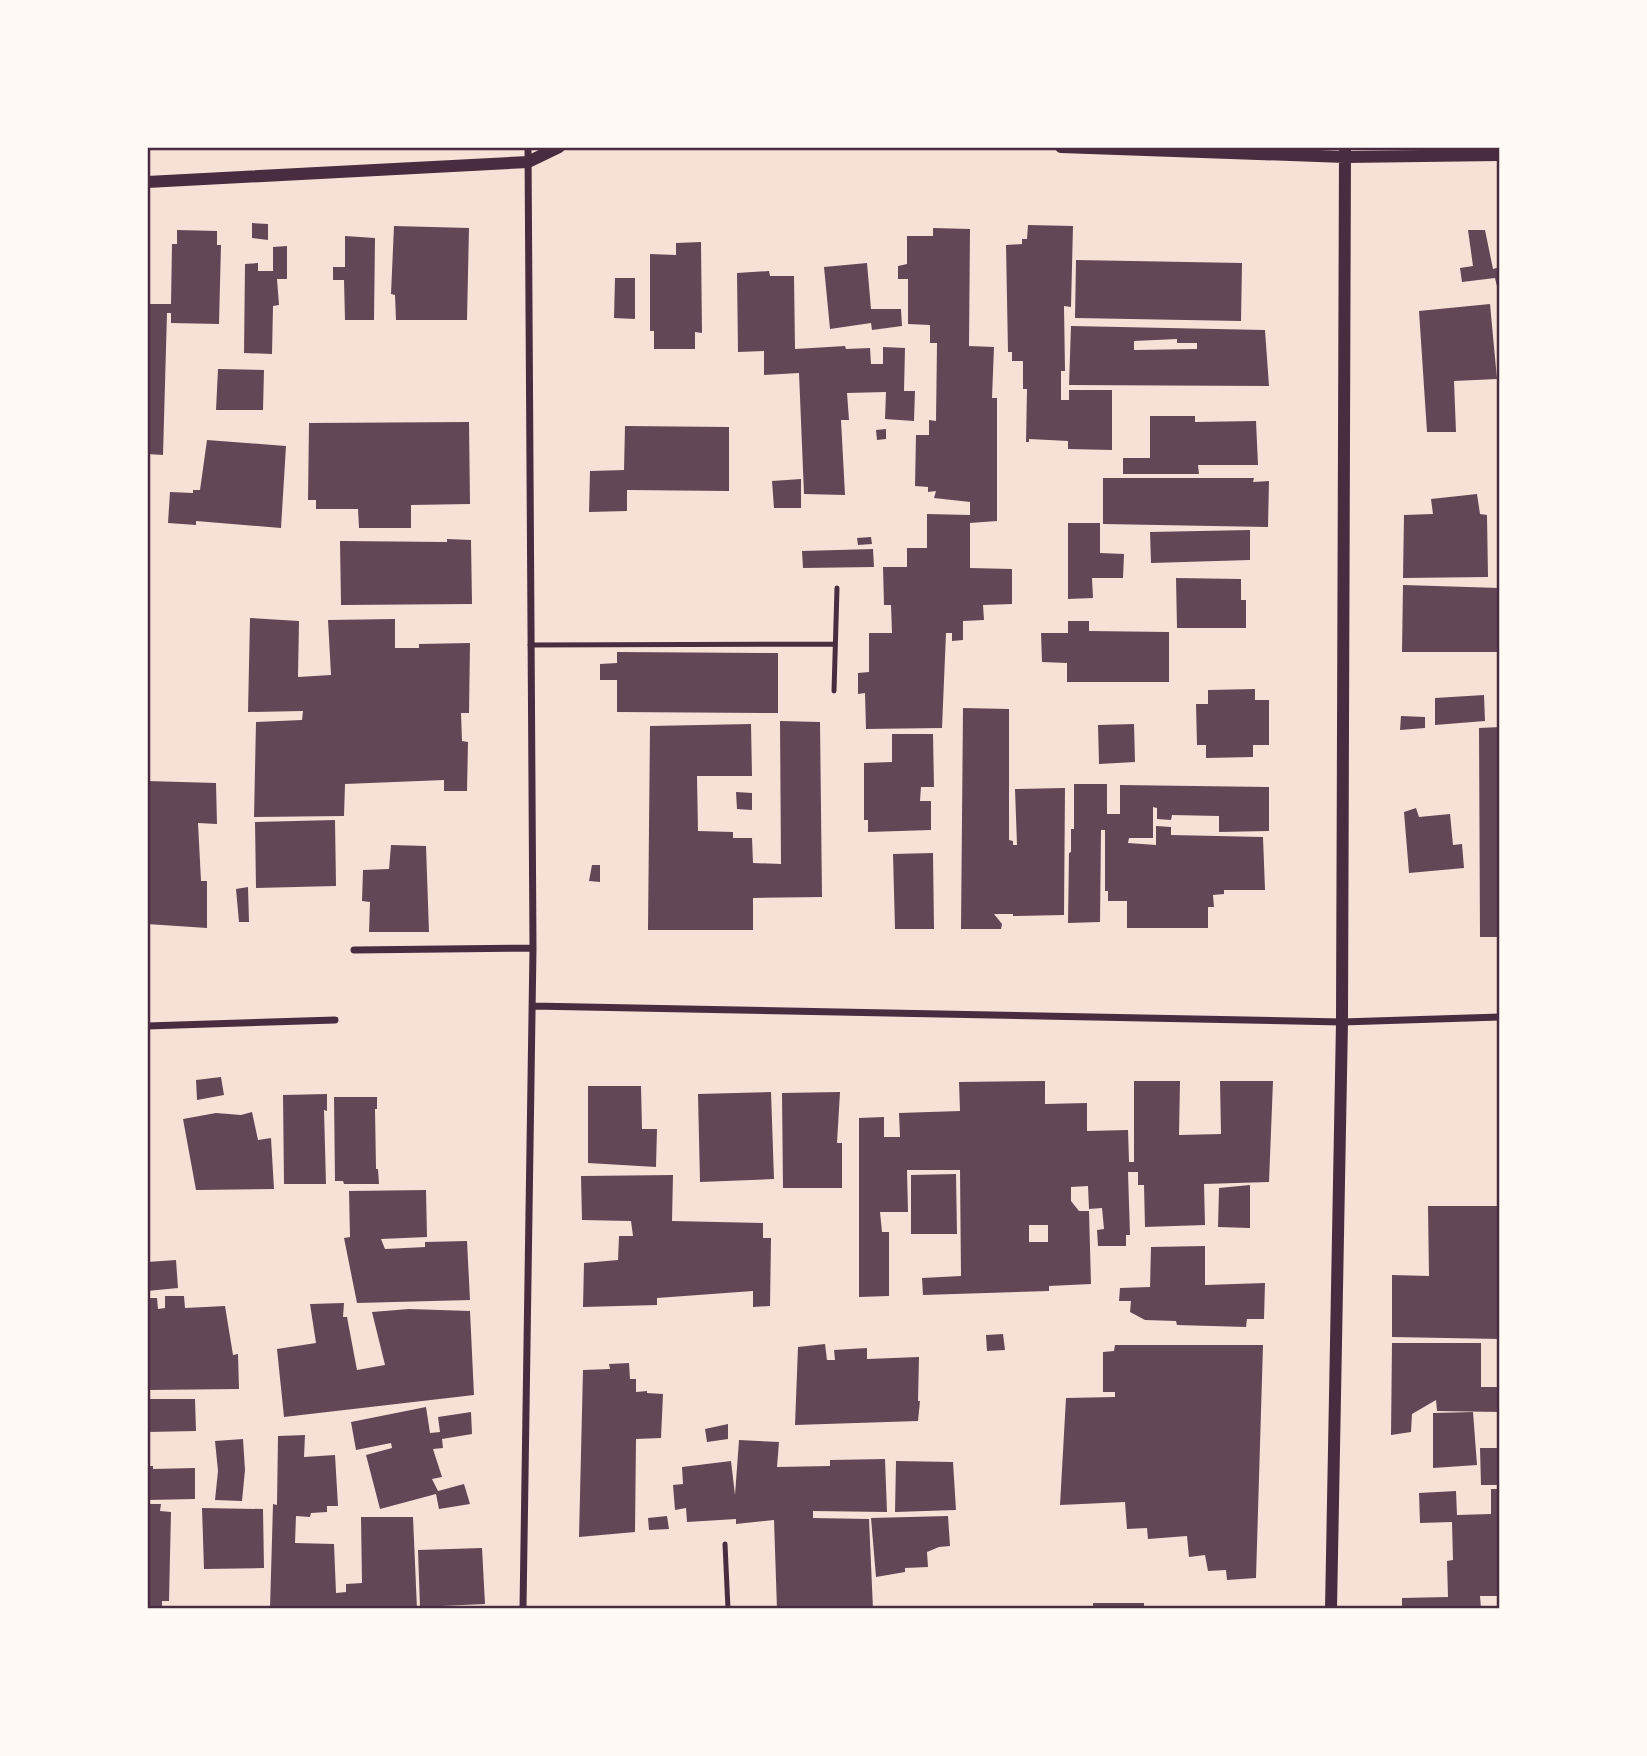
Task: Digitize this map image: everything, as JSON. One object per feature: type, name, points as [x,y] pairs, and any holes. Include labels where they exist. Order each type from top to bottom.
[{"type":"street","points":[[523,1609],[533,948],[528,147]]},
{"type":"street","points":[[147,182],[528,162],[559,147]]},
{"type":"street","points":[[1061,147],[1500,155]]},
{"type":"street","points":[[1331,1609],[1342,1022],[1345,152]]},
{"type":"street","points":[[354,950],[533,948]]},
{"type":"street","points":[[532,1006],[1342,1022],[1500,1017]]},
{"type":"street","points":[[147,1026],[335,1020]]},
{"type":"lane","points":[[834,691],[836,588]]},
{"type":"lane","points":[[530,645],[835,644]]},
{"type":"lane","points":[[725,1544],[728,1609]]},
{"type":"building","points":[[252,223],[268,224],[268,240],[252,238]]},
{"type":"building","points":[[1028,225],[1073,226],[1071,307],[1064,306],[1065,371],[1061,371],[1061,400],[1069,400],[1069,390],[1112,390],[1112,450],[1068,449],[1068,441],[1029,439],[1029,442],[1026,442],[1027,389],[1023,389],[1023,361],[1012,361],[1012,352],[1008,352],[1006,245],[1022,244],[1022,239],[1027,239]]},
{"type":"building","points":[[394,226],[469,228],[467,320],[396,320],[395,295],[391,294]]},
{"type":"building","points":[[933,228],[970,229],[969,346],[994,347],[992,398],[997,398],[997,521],[970,523],[970,568],[1012,569],[1012,604],[983,605],[984,620],[963,621],[963,640],[952,641],[952,633],[946,633],[942,728],[866,729],[865,693],[858,694],[858,673],[869,672],[869,633],[892,633],[891,605],[884,605],[883,567],[907,567],[907,548],[927,548],[927,514],[970,515],[970,502],[934,498],[936,491],[928,492],[928,487],[915,486],[916,435],[929,435],[929,420],[936,421],[937,343],[930,343],[930,325],[908,324],[908,279],[898,279],[898,266],[907,264],[907,236],[933,236]]},
{"type":"building","points":[[177,230],[217,231],[217,245],[221,245],[219,324],[171,323],[171,313],[167,313],[163,455],[147,454],[147,304],[171,304],[172,244],[177,244]]},
{"type":"building","points":[[1468,230],[1485,230],[1493,269],[1500,267],[1500,299],[1495,278],[1462,282],[1460,268],[1473,266]]},
{"type":"building","points":[[345,236],[375,238],[374,320],[345,320],[344,280],[333,280],[333,267],[345,267]]},
{"type":"building","points":[[701,242],[702,333],[695,332],[695,349],[654,349],[654,331],[650,331],[650,254],[676,255],[676,243]]},
{"type":"building","points":[[287,246],[287,279],[277,279],[279,305],[273,306],[272,354],[244,353],[245,264],[258,263],[258,271],[273,271],[273,247]]},
{"type":"building","points":[[1076,260],[1242,263],[1241,321],[1075,318]]},
{"type":"building","points":[[867,263],[871,309],[901,309],[902,326],[872,330],[871,323],[830,329],[824,267]]},
{"type":"building","points":[[769,271],[770,276],[794,276],[795,349],[845,346],[846,349],[870,348],[871,364],[883,364],[883,347],[905,348],[904,391],[915,391],[914,421],[885,419],[886,392],[847,393],[849,420],[841,420],[845,495],[804,494],[799,373],[764,375],[764,351],[738,352],[737,273]]},
{"type":"building","points":[[615,278],[635,278],[635,319],[614,318]]},
{"type":"building","points":[[1490,304],[1497,379],[1454,381],[1456,432],[1427,432],[1419,311]]},
{"type":"building","points":[[1071,326],[1265,330],[1269,386],[1069,385]],"holes":[[[1177,339],[1177,343],[1197,343],[1197,349],[1134,350],[1134,341]]]},
{"type":"building","points":[[218,369],[264,370],[263,410],[216,410]]},
{"type":"building","points":[[1150,416],[1195,416],[1195,422],[1256,421],[1258,465],[1198,465],[1199,474],[1123,474],[1123,458],[1150,458]]},
{"type":"building","points":[[469,422],[470,504],[411,505],[411,528],[359,528],[358,509],[316,509],[316,500],[308,500],[309,423]]},
{"type":"building","points":[[625,426],[729,427],[729,491],[627,490],[627,511],[589,512],[590,471],[624,470]]},
{"type":"building","points":[[886,429],[886,439],[877,440],[876,430]]},
{"type":"building","points":[[207,440],[286,446],[281,528],[196,521],[196,525],[168,523],[170,492],[193,493],[193,490],[200,490]]},
{"type":"building","points":[[1103,478],[1254,478],[1253,482],[1269,481],[1268,527],[1103,524]]},
{"type":"building","points":[[801,479],[801,508],[774,508],[772,481]]},
{"type":"building","points":[[1477,494],[1480,514],[1487,515],[1488,577],[1403,578],[1404,515],[1433,514],[1431,499]]},
{"type":"building","points":[[1068,523],[1100,523],[1100,553],[1124,554],[1123,578],[1092,578],[1093,598],[1068,599]]},
{"type":"building","points":[[1250,530],[1250,560],[1151,563],[1150,532]]},
{"type":"building","points":[[871,537],[872,544],[858,545],[857,538]]},
{"type":"building","points":[[447,539],[471,540],[472,604],[341,605],[340,541],[447,542]]},
{"type":"building","points":[[873,549],[874,567],[803,568],[802,551]]},
{"type":"building","points":[[1176,578],[1241,579],[1241,600],[1246,600],[1246,628],[1177,628]]},
{"type":"building","points":[[1403,585],[1500,588],[1500,652],[1402,652]]},
{"type":"building","points":[[250,618],[299,621],[298,677],[331,675],[328,620],[395,619],[395,648],[419,648],[419,644],[470,643],[469,713],[461,713],[462,741],[468,742],[467,791],[444,791],[444,780],[345,784],[344,816],[254,817],[256,722],[302,720],[303,711],[248,712]]},
{"type":"building","points":[[1068,621],[1089,621],[1089,631],[1169,632],[1169,682],[1067,682],[1067,663],[1042,662],[1041,633],[1068,633]]},
{"type":"building","points":[[617,652],[778,653],[778,713],[617,712],[617,680],[600,680],[600,664],[617,663]]},
{"type":"building","points":[[1255,689],[1255,700],[1269,700],[1269,745],[1253,745],[1253,757],[1206,758],[1206,745],[1197,745],[1196,704],[1208,704],[1208,690]]},
{"type":"building","points":[[1484,695],[1485,721],[1435,725],[1435,698]]},
{"type":"building","points":[[963,708],[1009,709],[1009,840],[1013,841],[1013,845],[1017,845],[1015,789],[1065,788],[1064,915],[994,914],[1002,924],[1001,929],[961,929]]},
{"type":"building","points":[[1401,716],[1425,717],[1425,728],[1400,730]]},
{"type":"building","points":[[780,721],[820,722],[822,897],[753,898],[753,930],[648,930],[650,726],[751,724],[752,776],[697,776],[698,831],[733,832],[733,838],[752,838],[753,863],[781,864]]},
{"type":"building","points":[[1134,724],[1135,762],[1099,764],[1098,725]]},
{"type":"building","points":[[1500,727],[1500,937],[1480,937],[1479,728]]},
{"type":"building","points":[[892,734],[933,734],[934,787],[921,787],[920,801],[931,801],[931,830],[868,832],[868,820],[864,820],[864,763],[892,762]]},
{"type":"building","points":[[147,781],[216,783],[217,824],[198,823],[201,881],[207,881],[207,928],[147,924]]},
{"type":"building","points":[[1074,784],[1107,784],[1107,814],[1120,814],[1120,785],[1269,787],[1269,831],[1219,832],[1219,816],[1172,815],[1171,820],[1157,819],[1157,808],[1153,807],[1153,838],[1129,838],[1128,843],[1156,845],[1156,826],[1171,827],[1171,835],[1263,837],[1265,890],[1224,890],[1224,894],[1213,895],[1214,907],[1208,907],[1208,928],[1127,928],[1127,901],[1108,901],[1108,891],[1105,891],[1105,830],[1101,830],[1100,922],[1068,923]]},
{"type":"building","points":[[736,792],[752,793],[752,810],[737,809]]},
{"type":"building","points":[[1416,808],[1419,817],[1450,814],[1453,845],[1462,844],[1464,868],[1409,873],[1404,812]]},
{"type":"building","points":[[335,820],[336,886],[256,888],[255,822]]},
{"type":"building","points":[[391,845],[426,846],[429,932],[369,932],[370,902],[362,901],[363,870],[389,869]]},
{"type":"building","points":[[933,853],[934,929],[895,929],[893,854]]},
{"type":"building","points":[[592,865],[600,865],[600,882],[589,881]]},
{"type":"building","points":[[248,887],[249,922],[239,922],[236,889]]},
{"type":"building","points":[[221,1077],[224,1095],[197,1100],[196,1080]]},
{"type":"building","points":[[1045,1081],[1045,1104],[1087,1103],[1087,1131],[1128,1130],[1129,1162],[1134,1162],[1134,1081],[1180,1081],[1179,1135],[1221,1134],[1220,1081],[1273,1081],[1269,1182],[1204,1184],[1205,1225],[1145,1227],[1144,1185],[1138,1185],[1138,1172],[1128,1172],[1130,1235],[1126,1235],[1126,1246],[1098,1246],[1097,1230],[1104,1229],[1102,1208],[1089,1209],[1088,1186],[1071,1187],[1071,1201],[1079,1211],[1089,1211],[1091,1284],[1049,1286],[1049,1291],[923,1295],[922,1278],[961,1276],[960,1170],[907,1170],[908,1212],[880,1212],[882,1232],[889,1232],[889,1296],[859,1297],[859,1118],[884,1117],[884,1137],[900,1137],[899,1113],[960,1111],[959,1082]],"holes":[[[1029,1225],[1048,1225],[1048,1242],[1029,1242]]]},
{"type":"building","points":[[588,1086],[641,1086],[642,1129],[657,1129],[656,1167],[588,1163]]},
{"type":"building","points":[[771,1092],[774,1179],[700,1182],[698,1094]]},
{"type":"building","points":[[840,1092],[837,1143],[842,1143],[842,1188],[783,1188],[782,1093]]},
{"type":"building","points":[[327,1094],[327,1111],[324,1110],[326,1184],[284,1184],[283,1095]]},
{"type":"building","points":[[334,1097],[377,1097],[376,1169],[379,1184],[344,1184],[343,1181],[335,1181]]},
{"type":"building","points":[[252,1112],[258,1140],[271,1138],[274,1189],[196,1190],[183,1119],[216,1113],[241,1115]]},
{"type":"building","points":[[956,1174],[957,1234],[911,1234],[911,1175]]},
{"type":"building","points":[[673,1175],[672,1221],[763,1223],[763,1238],[771,1238],[770,1306],[753,1307],[753,1291],[657,1298],[657,1305],[583,1307],[584,1263],[618,1260],[619,1236],[633,1236],[631,1221],[582,1220],[581,1176]]},
{"type":"building","points":[[1250,1185],[1250,1228],[1218,1227],[1219,1188]]},
{"type":"building","points":[[426,1190],[427,1237],[381,1239],[385,1249],[425,1247],[425,1242],[467,1241],[470,1300],[357,1303],[344,1238],[350,1237],[349,1191]]},
{"type":"building","points":[[1428,1206],[1500,1206],[1500,1339],[1392,1337],[1392,1275],[1429,1276]]},
{"type":"building","points":[[1205,1246],[1205,1285],[1265,1283],[1264,1319],[1247,1319],[1246,1327],[1177,1325],[1176,1321],[1145,1320],[1130,1312],[1131,1301],[1119,1301],[1120,1288],[1150,1287],[1151,1247]]},
{"type":"building","points":[[176,1260],[178,1288],[147,1291],[147,1262]]},
{"type":"building","points":[[165,1296],[184,1296],[185,1308],[225,1306],[233,1355],[238,1354],[239,1389],[147,1390],[147,1305],[149,1298],[157,1298],[158,1309],[165,1308]]},
{"type":"building","points":[[344,1303],[343,1317],[347,1317],[357,1370],[385,1365],[372,1312],[409,1309],[470,1311],[474,1395],[284,1417],[277,1349],[316,1343],[310,1304]]},
{"type":"building","points":[[1003,1334],[1005,1350],[987,1351],[986,1335]]},
{"type":"building","points":[[1392,1343],[1481,1343],[1481,1387],[1500,1387],[1500,1412],[1437,1411],[1436,1400],[1412,1414],[1411,1432],[1391,1435]]},
{"type":"building","points":[[825,1344],[827,1360],[835,1360],[834,1350],[867,1348],[867,1359],[919,1357],[918,1421],[795,1425],[798,1347]]},
{"type":"building","points":[[1115,1345],[1263,1345],[1256,1578],[1227,1580],[1226,1570],[1208,1571],[1205,1555],[1189,1557],[1187,1536],[1148,1539],[1147,1528],[1127,1529],[1125,1502],[1060,1505],[1066,1398],[1115,1397],[1115,1392],[1103,1392],[1103,1352],[1114,1351]]},
{"type":"building","points":[[629,1363],[630,1379],[636,1379],[636,1392],[663,1394],[661,1438],[636,1439],[635,1532],[579,1537],[583,1370],[610,1369],[609,1364]]},
{"type":"building","points":[[147,1399],[195,1399],[196,1431],[147,1432]]},
{"type":"building","points":[[426,1407],[430,1433],[440,1432],[438,1417],[471,1412],[472,1434],[442,1439],[443,1448],[433,1449],[442,1477],[432,1479],[438,1491],[464,1484],[470,1504],[439,1509],[436,1494],[380,1509],[366,1455],[392,1448],[391,1443],[356,1450],[351,1422]]},
{"type":"building","points":[[1473,1412],[1477,1465],[1433,1468],[1433,1413]]},
{"type":"building","points":[[728,1424],[728,1439],[707,1442],[705,1429]]},
{"type":"building","points":[[305,1435],[304,1457],[335,1455],[338,1506],[327,1506],[327,1512],[311,1513],[310,1517],[296,1516],[295,1543],[334,1544],[336,1593],[346,1592],[346,1584],[362,1583],[361,1517],[413,1517],[417,1609],[270,1609],[273,1504],[277,1505],[278,1436]]},
{"type":"building","points":[[243,1439],[245,1470],[242,1501],[215,1500],[218,1471],[215,1441]]},
{"type":"building","points":[[739,1440],[779,1442],[777,1467],[830,1466],[830,1460],[885,1459],[887,1512],[813,1511],[813,1518],[869,1519],[873,1609],[777,1609],[774,1520],[736,1524],[736,1519],[687,1522],[686,1508],[675,1510],[673,1485],[683,1484],[682,1467],[731,1461],[735,1495]]},
{"type":"building","points":[[1480,1448],[1500,1448],[1500,1485],[1481,1485]]},
{"type":"building","points":[[896,1461],[953,1462],[956,1510],[895,1512]]},
{"type":"building","points":[[147,1466],[153,1466],[153,1469],[195,1468],[195,1499],[147,1500]]},
{"type":"building","points":[[1491,1489],[1500,1489],[1500,1596],[1480,1596],[1481,1609],[1402,1609],[1402,1598],[1448,1597],[1447,1561],[1453,1560],[1452,1522],[1420,1523],[1419,1493],[1456,1491],[1457,1515],[1491,1514]]},
{"type":"building","points":[[147,1504],[161,1504],[160,1511],[171,1512],[169,1601],[162,1601],[162,1609],[147,1609]]},
{"type":"building","points":[[202,1508],[263,1509],[264,1568],[204,1569]]},
{"type":"building","points":[[667,1516],[669,1529],[649,1530],[648,1518]]},
{"type":"building","points":[[948,1516],[950,1546],[927,1552],[928,1567],[905,1568],[905,1572],[876,1577],[871,1518]]},
{"type":"building","points":[[482,1548],[485,1604],[420,1607],[418,1550]]},
{"type":"building","points":[[1093,1603],[1144,1603],[1144,1609],[1093,1609]]}]
